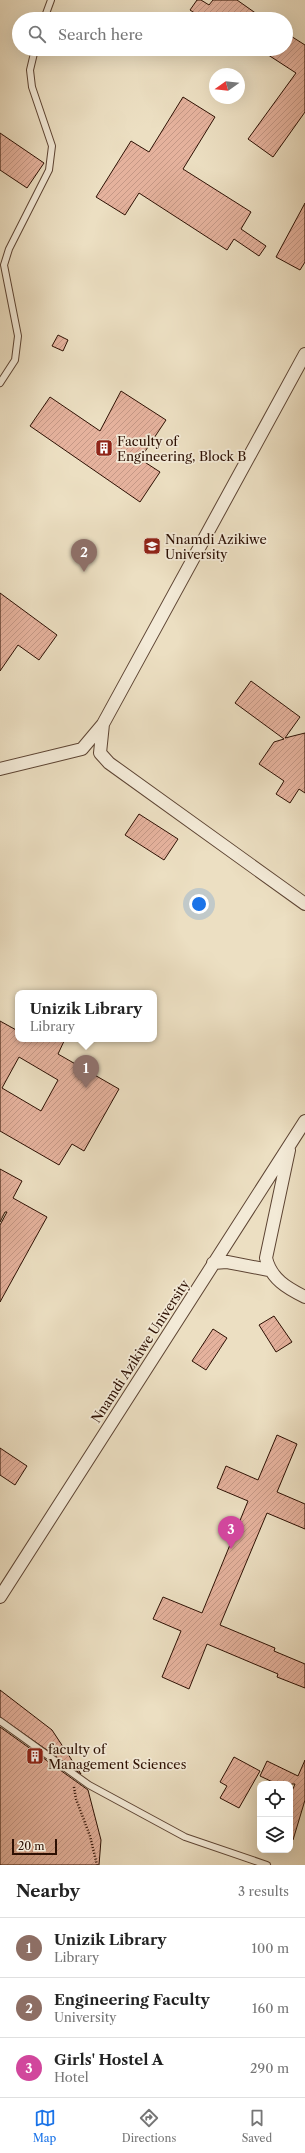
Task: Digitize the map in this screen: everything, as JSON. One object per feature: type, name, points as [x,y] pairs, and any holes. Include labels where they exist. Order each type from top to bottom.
[{"type":"street","points":[[82,749],[103,724],[305,354]]},
{"type":"street","points":[[100,753],[103,724]]},
{"type":"street","points":[[0,769],[82,749],[100,753],[120,772],[305,904]]},
{"type":"street","name":"Nnamdi Azikiwe University","points":[[0,1597],[305,1121]]},
{"type":"street","points":[[291,1141],[266,1258],[269,1270],[289,1289],[305,1297]]},
{"type":"street","points":[[213,1264],[227,1262],[269,1270]]},
{"type":"lane","points":[[47,12],[51,0]]},
{"type":"lane","points":[[0,383],[15,360],[18,336],[4,265],[9,249],[49,170],[52,146],[32,87],[30,70],[33,56]]},
{"type":"lane","points":[[0,1721],[89,1785],[184,1837],[267,1865]]},
{"type":"path","points":[[72,1772],[76,1799],[90,1836],[97,1865]]},
{"type":"building","points":[[197,0],[201,0],[209,5],[213,0],[237,0],[254,12],[193,12],[190,10]]},
{"type":"building","points":[[293,37],[305,45],[305,112],[273,157],[248,139],[296,73],[270,56],[293,56]]},
{"type":"building","points":[[183,97],[215,117],[183,169],[251,212],[241,229],[266,246],[259,256],[234,239],[227,250],[139,193],[125,215],[96,197],[131,141],[149,152]]},
{"type":"building","points":[[0,133],[44,163],[27,188],[0,170]]},
{"type":"building","points":[[305,203],[305,262],[300,270],[276,257]]},
{"type":"building","points":[[58,335],[68,340],[63,351],[52,346]]},
{"type":"building","name":"Faculty of Engineering, Block B","points":[[121,391],[166,420],[140,459],[160,472],[140,502],[30,426],[50,397],[100,431]]},
{"type":"building","points":[[0,593],[57,635],[39,660],[18,645],[0,671]]},
{"type":"building","points":[[251,681],[300,717],[285,738],[305,733],[305,793],[299,789],[290,803],[276,794],[284,781],[259,764],[274,742],[284,739],[235,703]]},
{"type":"building","points":[[139,814],[178,839],[164,860],[125,835]]},
{"type":"building","points":[[0,1021],[15,1029],[15,1042],[64,1042],[58,1054],[119,1089],[84,1151],[72,1144],[59,1165],[0,1131]],"holes":[[[19,1057],[58,1080],[41,1111],[2,1088]]]},
{"type":"building","points":[[0,1169],[22,1181],[13,1198],[47,1217],[0,1302],[0,1225],[7,1212],[5,1212],[0,1222]]},
{"type":"building","points":[[274,1316],[292,1342],[276,1352],[259,1325]]},
{"type":"building","points":[[213,1329],[227,1338],[206,1370],[192,1361]]},
{"type":"building","points":[[277,1435],[297,1444],[277,1492],[305,1504],[305,1529],[267,1513],[220,1625],[275,1648],[274,1651],[305,1664],[305,1688],[277,1677],[278,1674],[207,1644],[189,1689],[162,1677],[181,1631],[153,1619],[163,1597],[202,1613],[248,1501],[217,1488],[226,1466],[258,1480]]},
{"type":"building","points":[[0,1448],[27,1466],[15,1485],[0,1475]]},
{"type":"building","points":[[0,1690],[52,1730],[81,1774],[0,1717]]},
{"type":"building","name":"faculty of Management Sciences","points":[[0,1727],[88,1790],[101,1840],[99,1865],[0,1865]]},
{"type":"building","points":[[234,1757],[260,1771],[239,1808],[220,1798],[227,1786],[220,1782]]},
{"type":"building","points":[[305,1760],[305,1800],[293,1840],[293,1789],[295,1784],[293,1784],[293,1781],[271,1781],[260,1776],[267,1761],[298,1776]]},
{"type":"place","name":"Faculty of Engineering, Block B","points":[[104,448]]},
{"type":"place","name":"Nnamdi Azikiwe University","points":[[152,546]]},
{"type":"place","name":"Engineering Faculty","points":[[84,572]]},
{"type":"place","name":"Unizik Library","points":[[86,1088]]},
{"type":"place","name":"Girls' Hostel A","points":[[231,1549]]},
{"type":"place","name":"faculty of Management Sciences","points":[[35,1756]]}]
